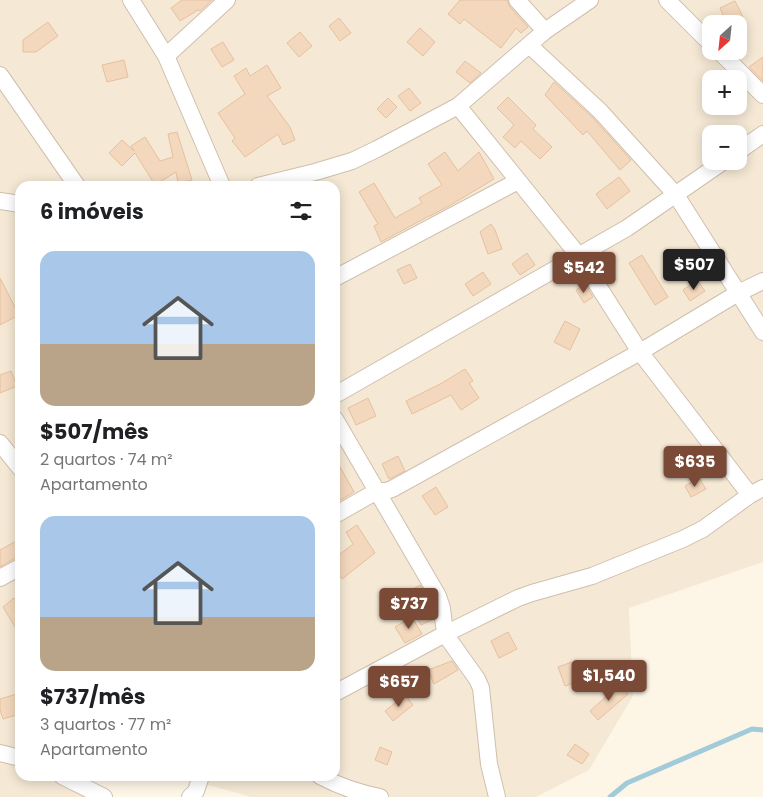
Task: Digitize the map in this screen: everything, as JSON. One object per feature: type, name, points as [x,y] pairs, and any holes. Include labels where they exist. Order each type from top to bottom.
[{"type":"street","points":[[131,0],[166,56],[220,181]]},
{"type":"street","points":[[166,56],[228,0]]},
{"type":"street","points":[[517,0],[546,31]]},
{"type":"street","points":[[278,181],[352,161],[458,106],[546,31],[590,0]]},
{"type":"street","points":[[667,0],[702,35]]},
{"type":"street","points":[[529,45],[600,111],[676,195],[763,332]]},
{"type":"street","points":[[728,60],[763,95]]},
{"type":"street","points":[[0,75],[74,181]]},
{"type":"street","points":[[340,690],[445,634],[518,598],[592,576],[703,530],[757,491],[640,352],[579,256],[458,106]]},
{"type":"street","points":[[747,145],[763,134]]},
{"type":"street","points":[[340,392],[627,228],[711,170]]},
{"type":"street","points":[[340,275],[518,181]]},
{"type":"street","points":[[0,201],[15,203]]},
{"type":"street","points":[[340,512],[377,491],[392,489],[640,352],[738,293],[763,281]]},
{"type":"street","points":[[340,428],[438,596],[442,608],[445,634],[477,679],[481,688],[489,764],[497,797]]},
{"type":"street","points":[[0,443],[15,458]]},
{"type":"street","points":[[0,578],[15,570]]},
{"type":"street","points":[[0,753],[15,757]]},
{"type":"street","points":[[72,781],[104,797]]},
{"type":"street","points":[[190,797],[196,791],[199,781]]},
{"type":"street","points":[[329,781],[380,797]]},
{"type":"shaded area","points":[[0,0],[763,0],[763,562],[629,608],[633,696],[589,770],[536,797],[251,797],[189,781],[340,781],[340,181],[15,181],[15,781],[92,781],[83,797],[0,797]]},
{"type":"building","points":[[182,0],[212,0],[200,11],[198,10],[180,21],[171,8]]},
{"type":"building","points":[[460,0],[507,0],[510,7],[528,27],[521,33],[516,28],[501,48],[464,19],[460,24],[448,14]]},
{"type":"building","points":[[735,1],[742,15],[723,15],[720,8]]},
{"type":"building","points":[[339,18],[351,33],[340,41],[329,26]]},
{"type":"building","points":[[48,22],[58,36],[36,52],[23,52],[23,40]]},
{"type":"building","points":[[420,28],[435,42],[423,56],[407,42]]},
{"type":"building","points":[[300,32],[312,46],[299,57],[287,43]]},
{"type":"building","points":[[223,42],[234,60],[222,67],[211,49]]},
{"type":"building","points":[[763,57],[763,81],[749,67]]},
{"type":"building","points":[[124,60],[128,77],[107,82],[102,65]]},
{"type":"building","points":[[465,61],[481,73],[470,83],[456,72]]},
{"type":"building","points":[[267,65],[281,88],[267,96],[290,127],[295,140],[283,145],[278,134],[245,157],[232,141],[235,138],[218,113],[245,94],[234,76],[246,68],[250,76]]},
{"type":"building","points":[[554,82],[593,118],[631,160],[620,170],[587,131],[583,135],[545,95]]},
{"type":"building","points":[[409,88],[421,103],[410,111],[398,96]]},
{"type":"building","points":[[508,97],[536,125],[533,129],[552,147],[540,159],[521,141],[515,148],[503,137],[514,125],[497,108]]},
{"type":"building","points":[[388,98],[397,107],[386,118],[377,109]]},
{"type":"building","points":[[177,132],[192,180],[178,181],[176,172],[161,181],[152,181],[135,153],[122,166],[109,153],[122,140],[134,151],[131,146],[145,137],[160,161],[173,157],[168,134]]},
{"type":"building","points":[[445,152],[458,171],[479,152],[494,179],[449,206],[381,242],[374,226],[378,224],[359,192],[374,183],[395,218],[422,203],[419,198],[442,185],[428,164]]},
{"type":"building","points":[[619,177],[630,191],[607,209],[596,194]]},
{"type":"building","points":[[491,224],[502,249],[488,254],[480,232]]},
{"type":"building","points":[[527,253],[535,265],[520,275],[512,264]]},
{"type":"building","points":[[642,255],[668,297],[655,305],[629,263]]},
{"type":"building","points":[[410,264],[417,278],[404,284],[397,270]]},
{"type":"building","points":[[483,272],[491,284],[473,296],[465,284]]},
{"type":"building","points":[[0,278],[15,307],[15,317],[0,325]]},
{"type":"building","points":[[697,280],[705,291],[690,301],[683,290]]},
{"type":"building","points":[[585,284],[593,297],[584,303],[576,290]]},
{"type":"building","points":[[565,321],[580,329],[570,350],[554,342]]},
{"type":"building","points":[[465,369],[473,381],[469,383],[479,398],[461,410],[451,395],[412,414],[406,401]]},
{"type":"building","points":[[11,371],[15,387],[0,393],[0,375]]},
{"type":"building","points":[[368,398],[376,416],[356,425],[348,408]]},
{"type":"building","points":[[398,456],[405,471],[389,479],[382,464]]},
{"type":"building","points":[[340,467],[354,492],[340,500]]},
{"type":"building","points":[[699,478],[706,489],[691,497],[685,486]]},
{"type":"building","points":[[436,487],[448,507],[435,515],[422,496]]},
{"type":"building","points":[[357,525],[375,553],[342,579],[340,576],[340,554],[353,544],[346,532]]},
{"type":"building","points":[[15,542],[15,558],[0,567],[0,550]]},
{"type":"building","points":[[420,585],[429,601],[433,619],[421,625],[403,595]]},
{"type":"building","points":[[14,598],[15,599],[15,627],[3,607]]},
{"type":"building","points":[[412,617],[422,634],[405,643],[395,627]]},
{"type":"building","points":[[508,632],[517,649],[499,658],[491,641]]},
{"type":"building","points":[[452,661],[458,670],[434,684],[428,670]]},
{"type":"building","points":[[572,662],[579,681],[565,686],[558,667]]},
{"type":"building","points":[[619,685],[628,694],[598,720],[590,711]]},
{"type":"building","points":[[15,694],[15,715],[3,719],[0,710],[0,699]]},
{"type":"building","points":[[405,695],[413,705],[393,721],[385,711]]},
{"type":"building","points":[[575,744],[589,754],[582,764],[567,755]]},
{"type":"building","points":[[380,747],[392,752],[387,765],[375,760]]},
{"type":"waterway","points":[[610,797],[627,783],[752,729],[763,730]]}]
